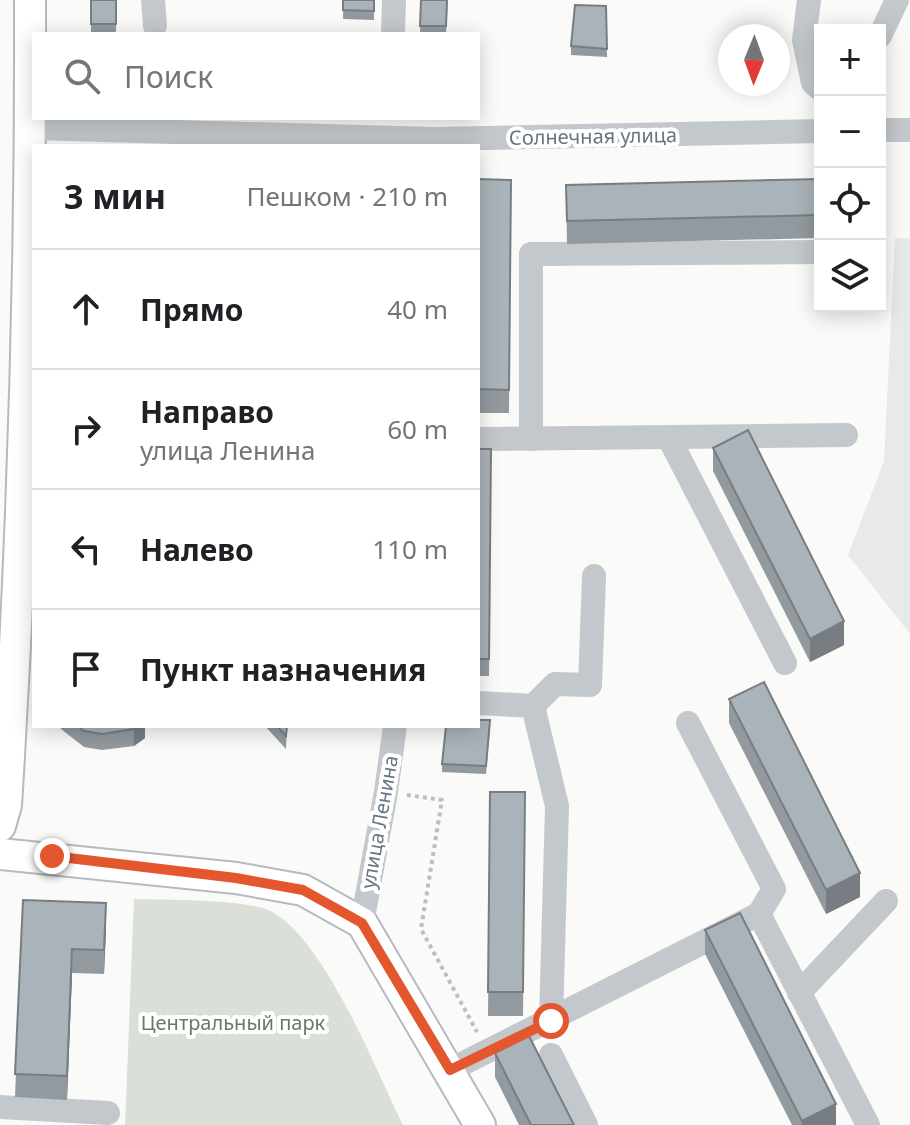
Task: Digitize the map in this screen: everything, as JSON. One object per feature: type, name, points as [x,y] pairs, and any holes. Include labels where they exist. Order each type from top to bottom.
[{"type":"main road","points":[[0,826],[6,805],[18,549],[31,128],[30,0]]},
{"type":"main road","points":[[0,854],[236,878],[303,890],[362,923],[480,1125]]},
{"type":"street","points":[[153,0],[155,26]]},
{"type":"street","points":[[393,32],[394,0]]},
{"type":"street","points":[[809,0],[804,40],[814,84]]},
{"type":"street","points":[[886,24],[897,0]]},
{"type":"street","points":[[417,120],[434,143]]},
{"type":"street","name":"Солнечная улица","points":[[31,128],[434,143],[814,131]]},
{"type":"street","points":[[886,130],[910,130]]},
{"type":"street","points":[[531,439],[531,254],[814,252]]},
{"type":"street","points":[[480,439],[670,440],[846,435]]},
{"type":"street","points":[[670,440],[785,663]]},
{"type":"street","points":[[480,703],[533,706],[555,684],[590,685],[594,576]]},
{"type":"street","points":[[533,706],[557,806],[551,1021]]},
{"type":"street","points":[[450,1070],[759,914],[774,889],[688,723]]},
{"type":"street","name":"улица Ленина","points":[[362,923],[395,728]]},
{"type":"street","points":[[799,993],[886,901]]},
{"type":"street","points":[[759,914],[868,1125]]},
{"type":"street","points":[[551,1055],[586,1125]]},
{"type":"street","points":[[0,1107],[108,1113]]},
{"type":"path","points":[[386,792],[442,800],[421,929],[487,1052]]},
{"type":"shaded area","points":[[895,238],[910,238],[910,634],[848,555],[884,461]]},
{"type":"green space","name":"Центральный парк","points":[[134,899],[256,906],[288,924],[328,974],[403,1125],[125,1125]]},
{"type":"building","points":[[91,0],[116,0],[116,24],[91,24]]},
{"type":"building","points":[[343,0],[374,0],[374,11],[343,10]]},
{"type":"building","points":[[421,0],[447,0],[446,26],[420,26]]},
{"type":"building","points":[[575,5],[606,6],[607,49],[571,46]]},
{"type":"building","points":[[480,179],[511,180],[509,390],[480,389]]},
{"type":"building","points":[[814,179],[814,215],[567,221],[566,185]]},
{"type":"building","points":[[748,430],[844,621],[810,639],[713,448]]},
{"type":"building","points":[[480,449],[491,449],[489,659],[480,659]]},
{"type":"building","points":[[764,682],[860,873],[826,890],[729,699]]},
{"type":"building","points":[[480,720],[490,720],[486,766],[442,764],[446,728],[480,728]]},
{"type":"building","points":[[80,728],[135,728],[102,734]]},
{"type":"building","points":[[490,792],[525,792],[523,992],[488,992]]},
{"type":"building","points":[[23,900],[106,903],[104,950],[72,949],[67,1076],[15,1074]]},
{"type":"building","points":[[740,913],[836,1104],[802,1121],[705,930]]},
{"type":"building","points":[[529,1036],[574,1125],[531,1125],[495,1053]]},
{"type":"route","points":[[52,856],[236,878],[303,890],[362,923],[450,1070],[551,1021]]}]
